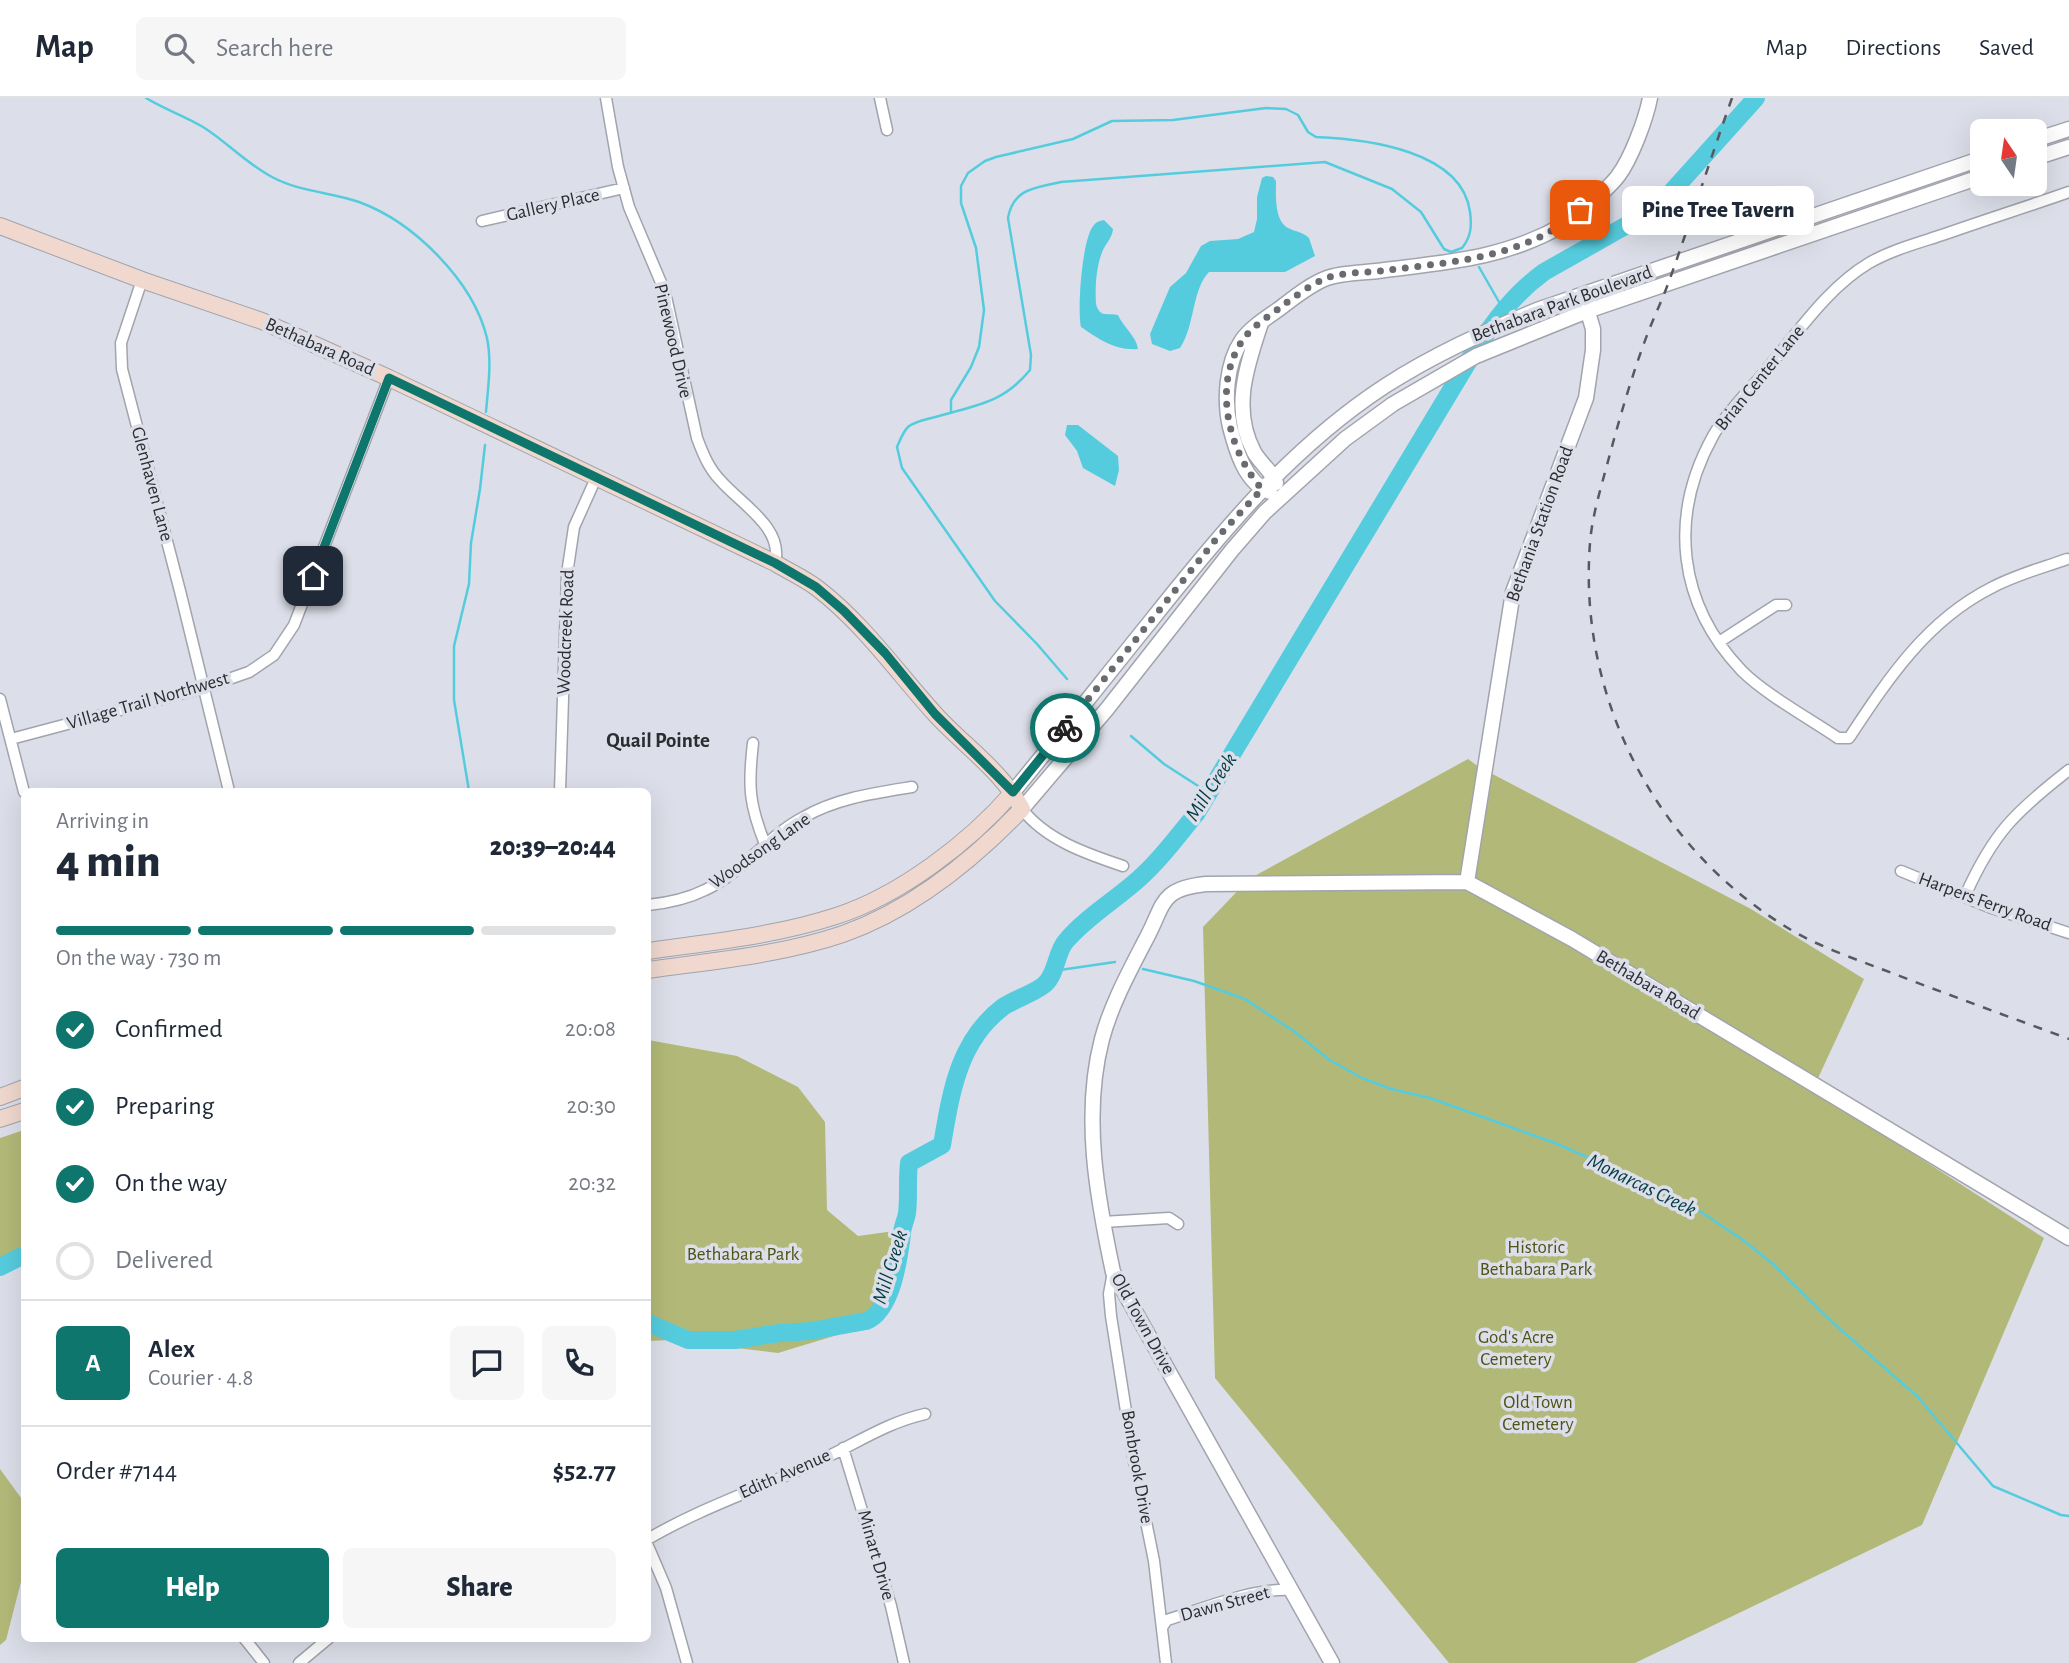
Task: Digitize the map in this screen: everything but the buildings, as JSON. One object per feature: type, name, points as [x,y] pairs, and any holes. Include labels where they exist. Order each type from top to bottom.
[{"type":"main road","name":"Bethabara Road","points":[[0,226],[142,280],[262,321],[389,378],[775,563],[816,587],[844,611],[885,653],[935,714],[1013,792],[1022,808]]},
{"type":"main road","name":"Bethabara Park Boulevard","points":[[651,951],[755,936],[836,916],[871,901],[924,870],[978,828],[1013,792]]},
{"type":"main road","name":"Bethabara Park Boulevard","points":[[651,970],[759,954],[842,934],[880,918],[933,885],[990,842],[1022,808]]},
{"type":"main road","points":[[0,1097],[21,1089]]},
{"type":"main road","points":[[0,1119],[21,1112]]},
{"type":"street","name":"Pinewood Drive","points":[[606,98],[629,207],[665,292],[688,406],[705,459],[719,480],[771,534],[778,552],[775,563]]},
{"type":"street","points":[[880,98],[887,130]]},
{"type":"street","points":[[1281,496],[1262,489],[1243,465],[1228,419],[1227,387],[1232,362],[1242,340],[1299,294],[1328,277],[1475,259],[1522,246],[1566,223],[1618,176],[1647,118],[1650,98]]},
{"type":"street","points":[[2048,136],[2069,129]]},
{"type":"street","points":[[2048,154],[2069,147]]},
{"type":"street","name":"Bethabara Park Boulevard","points":[[1013,792],[1217,538],[1273,476],[1334,424],[1384,387],[1469,338],[1537,310],[1970,162]]},
{"type":"street","name":"Bethabara Park Boulevard","points":[[1022,808],[1107,709],[1232,550],[1281,496],[1345,439],[1393,404],[1476,356],[1587,311],[1970,180]]},
{"type":"street","name":"Gallery Place","points":[[482,221],[624,188]]},
{"type":"street","name":"Brian Center Lane","points":[[2067,559],[1992,587],[1966,602],[1914,647],[1849,738],[1838,738],[1743,672],[1707,627],[1694,594],[1685,548],[1687,506],[1697,469],[1714,434],[1841,284],[1868,264],[1898,250],[2069,192]]},
{"type":"street","name":"Glenhaven Lane","points":[[142,280],[121,343],[122,369],[228,788]]},
{"type":"street","name":"Bethania Station Road","points":[[1467,882],[1513,592],[1586,398],[1593,350],[1592,329],[1582,294]]},
{"type":"street","points":[[1262,322],[1242,387],[1244,420],[1254,450],[1273,476],[1281,496]]},
{"type":"street","name":"Village Trail Northwest","points":[[11,739],[203,688],[249,672],[274,655],[294,625],[389,378]]},
{"type":"street","name":"Woodcreek Road","points":[[560,788],[567,575],[574,527],[596,478]]},
{"type":"street","points":[[1719,642],[1776,605],[1786,605]]},
{"type":"street","points":[[0,699],[23,788]]},
{"type":"street","points":[[753,743],[748,781],[752,814],[765,844]]},
{"type":"street","points":[[1965,895],[1980,863],[2004,827],[2069,770]]},
{"type":"street","name":"Woodsong Lane","points":[[651,904],[704,891],[732,873],[765,844],[804,817],[838,802],[912,787]]},
{"type":"street","name":"Bethabara Road","points":[[1022,808],[1032,822],[1080,851],[1123,866]]},
{"type":"street","name":"Harpers Ferry Road","points":[[1901,871],[1989,906],[2069,933]]},
{"type":"street","name":"Bethabara Road","points":[[1184,886],[1467,882],[1572,940],[2069,1238]]},
{"type":"street","name":"Old Town Drive","points":[[1184,886],[1175,890],[1161,906],[1115,1003],[1102,1038],[1094,1106],[1093,1155],[1103,1223],[1113,1272],[1332,1663]]},
{"type":"street","points":[[1103,1223],[1169,1218],[1178,1224]]},
{"type":"street","name":"Bonbrook Drive","points":[[1113,1272],[1109,1294],[1111,1316],[1154,1561],[1166,1663]]},
{"type":"street","name":"Edith Avenue","points":[[651,1537],[710,1507],[903,1419],[925,1414]]},
{"type":"street","name":"Minart Drive","points":[[844,1448],[891,1606],[904,1663]]},
{"type":"street","points":[[651,1553],[666,1588],[687,1663]]},
{"type":"street","name":"Dawn Street","points":[[1163,1626],[1167,1620],[1228,1601],[1276,1590],[1291,1590]]},
{"type":"street","points":[[247,1642],[264,1663]]},
{"type":"street","points":[[299,1663],[324,1642]]},
{"type":"green space","name":"Historic Bethabara Park","points":[[1468,759],[1751,909],[1864,979],[1813,1089],[2044,1238],[1922,1525],[1635,1663],[1449,1663],[1215,1378],[1203,927],[1249,879]]},
{"type":"green space","name":"Bethabara Park","points":[[651,1041],[737,1056],[798,1087],[825,1122],[827,1210],[858,1236],[909,1229],[895,1285],[870,1325],[778,1353],[670,1340],[651,1341]]},
{"type":"green space","points":[[21,1131],[21,1251],[0,1258],[0,1138]]},
{"type":"green space","points":[[0,1469],[21,1498],[21,1582],[6,1640],[0,1645]]},
{"type":"water","points":[[1273,177],[1276,181],[1277,207],[1283,224],[1309,238],[1315,256],[1285,272],[1209,272],[1199,288],[1180,348],[1170,351],[1152,344],[1150,334],[1170,287],[1186,273],[1201,246],[1210,241],[1238,239],[1254,232],[1257,197],[1262,178]]},
{"type":"water","points":[[1104,220],[1113,229],[1099,263],[1096,304],[1102,313],[1118,315],[1138,349],[1115,346],[1081,327],[1080,290],[1086,244],[1094,225]]},
{"type":"water","points":[[1067,425],[1078,425],[1118,456],[1119,470],[1115,486],[1083,468],[1077,451],[1065,435]]},
{"type":"waterway","points":[[146,98],[203,127],[272,177],[293,186],[359,202],[380,211],[420,239],[455,275],[480,317],[489,356],[486,412]]},
{"type":"waterway","name":"Mill Creek","points":[[651,1324],[688,1340],[735,1340],[811,1331],[866,1321],[875,1315],[882,1307],[893,1283],[907,1213],[909,1163],[942,1145],[953,1087],[966,1052],[976,1036],[1003,1007],[1045,984],[1066,941],[1150,868],[1196,814],[1474,352],[1505,309],[1523,289],[1544,272],[1657,208],[1756,98]]},
{"type":"waterway","points":[[951,412],[951,400],[971,367],[979,347],[984,310],[976,248],[961,203],[961,186],[968,173],[985,161],[1073,139],[1112,121],[1173,120],[1266,108],[1286,109],[1298,115],[1308,132],[1316,137],[1384,145],[1431,162],[1449,174],[1463,191],[1470,212],[1470,231],[1462,248],[1451,252],[1444,249],[1421,212],[1392,189],[1325,162],[1061,182],[1027,191],[1015,201],[1008,218],[1031,355],[1030,370],[1010,390],[989,401],[911,425],[897,447],[902,468],[995,601],[1067,679]]},
{"type":"waterway","points":[[1479,267],[1503,309]]},
{"type":"waterway","points":[[469,788],[454,700],[454,646],[469,584],[471,543],[485,445]]},
{"type":"waterway","points":[[1131,736],[1164,764],[1209,793]]},
{"type":"waterway","name":"Monarcas Creek","points":[[1053,971],[1115,962]]},
{"type":"waterway","name":"Monarcas Creek","points":[[1143,969],[1194,981],[1245,999],[1295,1032],[1328,1059],[1362,1078],[1391,1089],[1430,1098],[1555,1143],[1639,1180],[1701,1212],[1773,1264],[1833,1323],[1918,1397],[1993,1486],[2069,1516]]},
{"type":"waterway","name":"Mill Creek","points":[[0,1267],[21,1256]]},
{"type":"railway","points":[[1732,98],[1668,284],[1637,363],[1594,514],[1590,543],[1590,600],[1597,656],[1612,710],[1634,761],[1662,809],[1697,853],[1737,892],[1807,939],[2069,1039]]},
{"type":"way so far","points":[[1065,728],[1217,538],[1262,489],[1243,465],[1228,419],[1227,387],[1232,362],[1242,340],[1299,294],[1328,277],[1475,259],[1522,246],[1566,223],[1580,210]]},
{"type":"place","name":"Pine Tree Tavern","points":[[1580,210]]},
{"type":"district","name":"Quail Pointe","points":[[658,740]]},
{"type":"route","points":[[313,576],[389,378],[775,563],[816,587],[885,653],[935,714],[1013,792],[1065,728]]},
{"type":"park label","name":"God's Acre Cemetery","points":[[1516,1348]]},
{"type":"park label","name":"Old Town Cemetery","points":[[1538,1413]]}]
